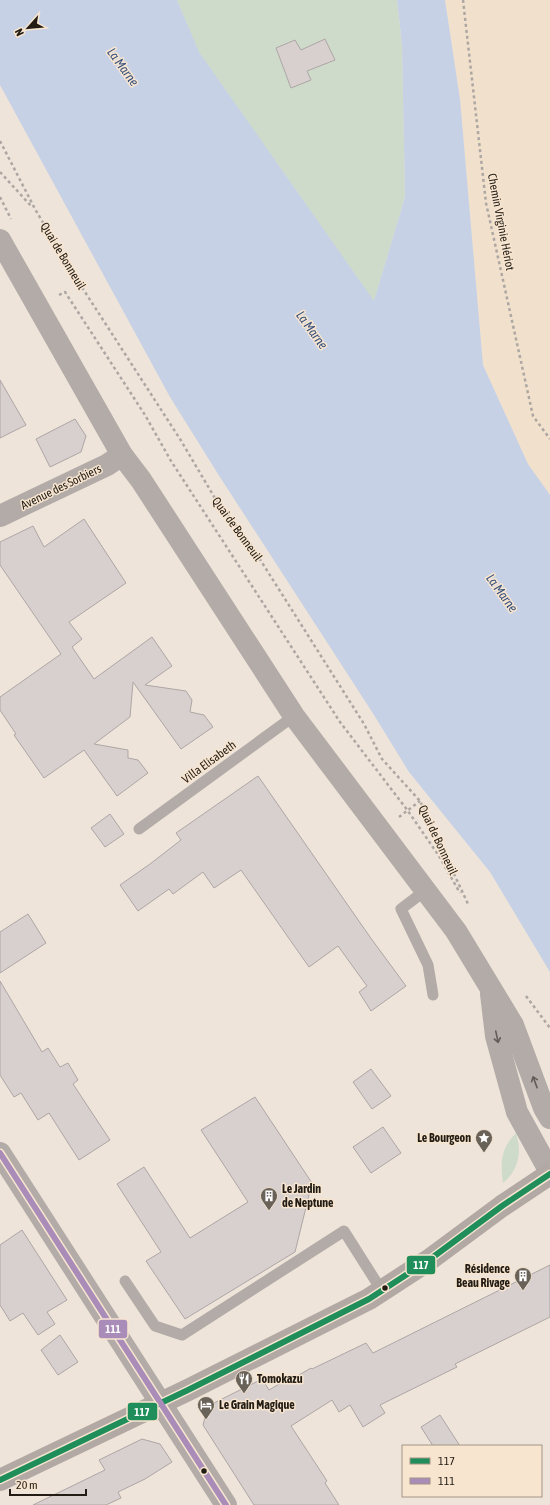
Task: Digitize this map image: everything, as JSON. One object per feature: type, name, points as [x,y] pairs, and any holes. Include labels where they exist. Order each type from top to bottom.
[{"type":"main road","points":[[0,1480],[160,1403],[369,1299],[429,1260],[502,1206],[550,1173]]},
{"type":"street","points":[[7,232],[122,456],[141,480],[294,716],[456,931],[513,1025],[544,1108],[550,1118]]},
{"type":"street","name":"Avenue des Sorbiers","points":[[0,516],[122,456]]},
{"type":"street","points":[[490,985],[496,1036],[516,1106],[521,1120],[550,1173]]},
{"type":"street","points":[[0,1153],[226,1505]]},
{"type":"lane","name":"Villa Elisabeth","points":[[139,829],[294,716]]},
{"type":"lane","points":[[426,890],[401,909],[428,965],[433,995]]},
{"type":"lane","points":[[125,1281],[155,1326],[182,1335],[344,1231],[382,1290]]},
{"type":"path","name":"Chemin Virginie Hériot","points":[[463,0],[486,203],[533,416],[550,439]]},
{"type":"path","name":"Quai de Bonneuil","points":[[0,141],[35,210],[74,275],[180,439],[216,500],[249,542],[364,724],[382,758],[420,801],[470,909],[439,856],[408,811],[340,722],[171,461],[145,416],[65,292],[55,296]]},
{"type":"path","points":[[0,172],[35,210]]},
{"type":"path","points":[[0,197],[7,232]]},
{"type":"path","points":[[396,820],[420,801]]},
{"type":"shaded area","points":[[445,0],[550,0],[550,495],[528,464],[483,365],[460,99]]},
{"type":"green space","points":[[177,0],[397,0],[402,45],[405,197],[374,302],[198,52]]},
{"type":"green space","points":[[516,1133],[519,1147],[518,1160],[513,1172],[503,1183],[503,1156],[507,1144]]},
{"type":"water","name":"La Marne","points":[[0,0],[177,0],[199,52],[374,301],[405,197],[402,45],[397,0],[445,0],[460,99],[483,365],[528,464],[550,495],[550,972],[490,872],[409,772],[170,397],[0,85]]},
{"type":"building","points":[[325,39],[335,60],[307,71],[311,80],[291,88],[276,48],[295,40],[301,50]]},
{"type":"building","points":[[0,380],[26,425],[0,438]]},
{"type":"building","points":[[75,419],[86,436],[81,452],[50,467],[36,439]]},
{"type":"building","points":[[84,519],[126,583],[69,622],[82,639],[72,647],[94,679],[152,637],[172,666],[145,685],[186,691],[192,700],[190,712],[204,715],[213,727],[181,749],[133,682],[130,717],[94,744],[128,750],[128,758],[138,760],[148,773],[117,796],[84,750],[44,778],[14,735],[16,734],[0,710],[0,697],[61,654],[0,565],[0,542],[33,526],[44,547]]},
{"type":"building","points":[[258,776],[406,986],[371,1011],[359,992],[367,986],[338,946],[309,967],[241,870],[214,888],[203,872],[173,894],[169,889],[138,911],[120,885],[181,840],[176,833]]},
{"type":"building","points":[[110,814],[124,834],[105,847],[91,828]]},
{"type":"building","points":[[28,914],[46,943],[0,973],[0,932]]},
{"type":"building","points":[[0,981],[42,1052],[48,1048],[60,1067],[68,1063],[78,1080],[73,1084],[110,1140],[79,1160],[49,1113],[38,1120],[21,1093],[14,1097],[0,1075]]},
{"type":"building","points":[[371,1069],[391,1096],[372,1109],[353,1082]]},
{"type":"building","name":"Le Jardin de Neptune","points":[[255,1097],[312,1183],[295,1252],[185,1319],[146,1261],[161,1252],[117,1184],[144,1167],[190,1238],[248,1202],[201,1130]]},
{"type":"building","points":[[383,1127],[401,1153],[371,1173],[353,1147]]},
{"type":"building","points":[[22,1230],[67,1300],[47,1312],[55,1324],[38,1335],[23,1313],[10,1321],[0,1305],[0,1245]]},
{"type":"building","points":[[550,1265],[550,1317],[455,1364],[457,1367],[380,1405],[385,1413],[363,1427],[350,1405],[339,1412],[332,1400],[291,1426],[327,1481],[325,1483],[339,1505],[254,1505],[203,1425],[208,1406],[262,1379],[269,1390],[286,1380],[287,1382],[311,1368],[312,1369],[366,1343],[373,1353]]},
{"type":"building","points":[[60,1335],[78,1362],[58,1375],[41,1350]]},
{"type":"building","points":[[440,1415],[459,1445],[432,1445],[421,1427]]},
{"type":"building","points":[[142,1439],[160,1444],[172,1462],[145,1479],[118,1492],[121,1498],[106,1505],[33,1505],[105,1470],[99,1460]]},
{"type":"transit line","name":"111","points":[[0,1153],[226,1505]]},
{"type":"transit line","name":"117","points":[[0,1480],[188,1390],[369,1299],[429,1260],[502,1206],[550,1174]]},
{"type":"place","name":"Le Bourgeon","points":[[484,1153]]},
{"type":"place","name":"Le Jardin de Neptune","points":[[269,1211]]},
{"type":"place","name":"Résidence Beau Rivage","points":[[523,1291]]},
{"type":"place","name":"Tomokazu","points":[[244,1394]]},
{"type":"place","name":"Le Grain Magique","points":[[206,1420]]}]
